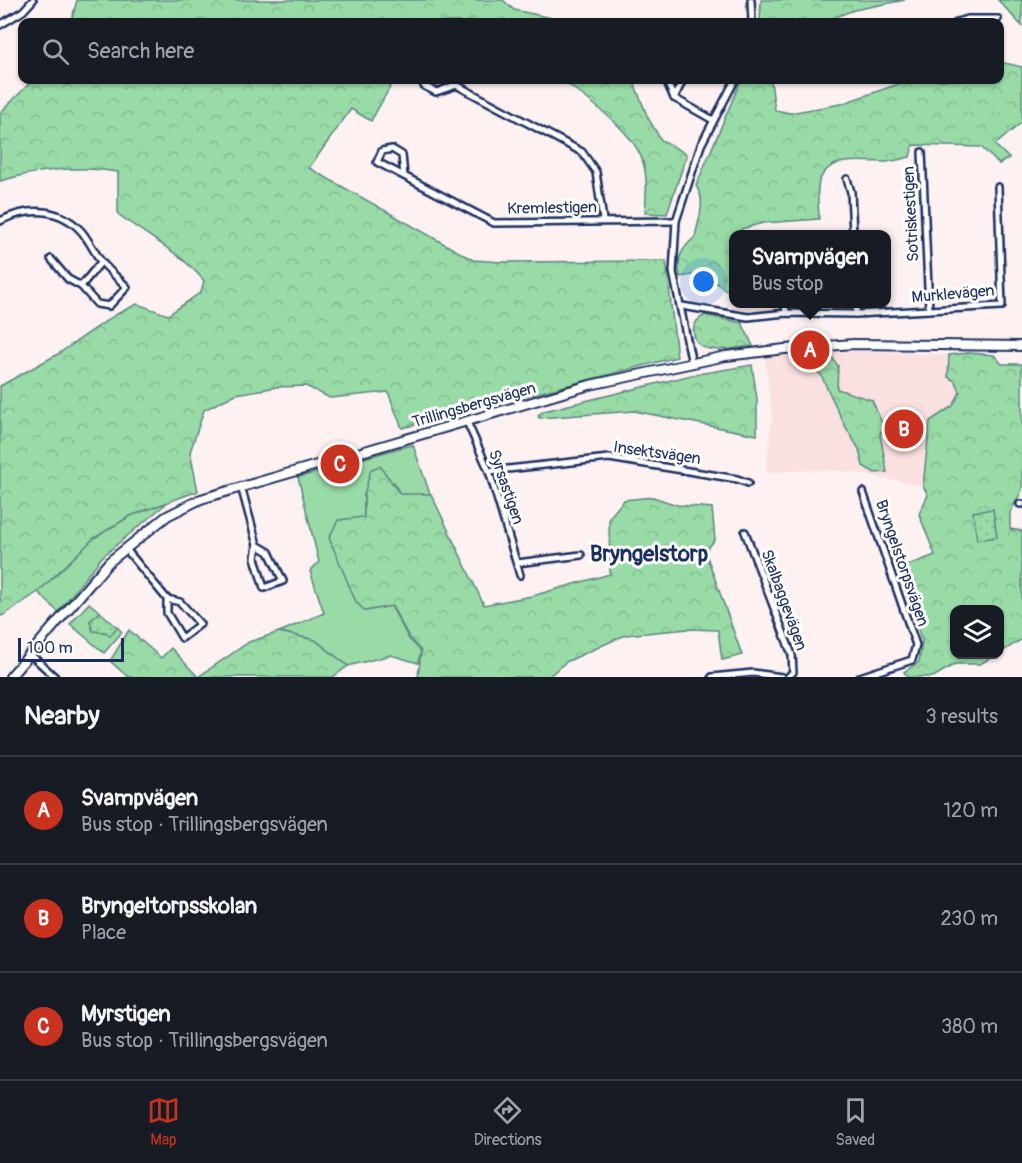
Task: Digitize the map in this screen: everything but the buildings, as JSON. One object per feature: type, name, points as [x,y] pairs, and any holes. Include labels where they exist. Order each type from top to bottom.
[{"type":"street","points":[[0,25],[23,11],[33,0]]},
{"type":"street","points":[[751,0],[752,18]]},
{"type":"street","points":[[424,84],[424,87],[436,92],[457,85],[582,152],[596,172],[603,220]]},
{"type":"street","points":[[668,84],[674,99],[713,120]]},
{"type":"street","points":[[674,99],[680,84]]},
{"type":"street","points":[[692,364],[682,306],[673,272],[676,221],[701,145],[733,84]]},
{"type":"street","name":"Kremlestigen","points":[[404,176],[402,155],[392,149],[382,151],[377,162],[494,223],[603,220],[676,221]]},
{"type":"street","name":"Sotriskestigen","points":[[922,152],[929,310]]},
{"type":"street","points":[[847,179],[851,192],[853,230]]},
{"type":"street","name":"Murklevägen","points":[[682,306],[748,317],[786,313],[856,314],[1002,306],[998,187]]},
{"type":"street","points":[[0,221],[16,213],[34,210],[52,213],[66,219],[82,232],[101,261],[127,287],[115,303],[109,306],[97,304],[81,286],[68,279],[51,259]]},
{"type":"street","points":[[81,286],[101,261]]},
{"type":"street","points":[[786,308],[786,313]]},
{"type":"street","points":[[856,308],[856,314]]},
{"type":"street","name":"Trillingsbergsvägen","points":[[10,677],[109,562],[167,516],[201,499],[590,385],[726,356],[854,344],[1022,346]]},
{"type":"street","name":"Syrsastigen","points":[[467,422],[489,471],[520,575]]},
{"type":"street","name":"Insektsvägen","points":[[489,471],[609,458],[737,478],[748,483]]},
{"type":"street","points":[[242,486],[257,545],[255,558],[264,588],[283,581],[269,552],[257,545]]},
{"type":"street","name":"Bryngelstorpsvägen","points":[[860,677],[912,660],[916,645],[863,492]]},
{"type":"street","name":"Skalbaggevägen","points":[[745,532],[792,655],[793,672],[788,677]]},
{"type":"street","points":[[125,548],[166,599],[167,614],[182,638],[200,624],[180,602],[166,599]]},
{"type":"street","points":[[517,562],[581,555]]},
{"type":"street","points":[[30,654],[55,677]]},
{"type":"street","points":[[712,677],[782,677]]},
{"type":"shaded area","points":[[871,351],[949,355],[948,377],[955,381],[960,392],[953,406],[930,421],[923,486],[865,474],[829,470],[766,472],[772,416],[765,357],[821,352]]},
{"type":"green space","points":[[77,0],[503,0],[514,10],[552,18],[72,18]]},
{"type":"green space","points":[[761,0],[905,0],[854,10],[833,18],[760,18]]},
{"type":"green space","points":[[998,0],[1022,0],[1022,26]]},
{"type":"green space","points":[[1004,63],[1022,67],[1022,122],[995,145],[1009,158],[999,164],[981,147],[913,145],[910,157],[886,162],[839,163],[824,173],[819,182],[819,219],[763,223],[741,230],[729,230],[729,293],[710,278],[698,274],[680,277],[679,260],[686,246],[695,237],[701,211],[701,198],[696,186],[739,84],[771,84],[775,110],[790,113],[841,104],[898,84],[1004,84]]},
{"type":"green space","points":[[29,84],[392,84],[371,121],[351,109],[309,168],[473,260],[502,262],[666,261],[677,357],[402,428],[388,392],[330,398],[306,386],[277,387],[236,394],[204,410],[190,452],[198,491],[130,516],[94,538],[38,592],[2,616],[0,615],[0,386],[58,354],[115,315],[137,304],[168,315],[201,292],[204,281],[175,253],[118,214],[118,172],[59,169],[0,181],[0,113]]},
{"type":"green space","points":[[567,84],[635,84],[648,118],[661,140],[687,154],[667,214],[645,213],[645,168],[638,150],[620,127]]},
{"type":"green space","points":[[705,315],[742,323],[753,346],[718,350],[702,347],[694,334],[694,325]]},
{"type":"green space","points":[[829,353],[838,366],[837,389],[872,400],[884,428],[880,434],[887,472],[875,473],[863,466],[859,449],[845,426],[821,375],[803,360]]},
{"type":"green space","points":[[969,353],[994,355],[1002,364],[1022,364],[1022,490],[1010,513],[1010,529],[1022,531],[1022,639],[1004,650],[1004,605],[950,605],[950,659],[989,659],[980,664],[955,664],[933,677],[908,677],[904,672],[919,662],[922,641],[898,569],[935,555],[919,514],[928,495],[923,486],[930,421],[953,406],[960,392],[955,381],[948,377],[949,355]]},
{"type":"green space","points":[[752,365],[757,399],[757,435],[634,411],[539,418],[538,415],[544,411],[692,375]]},
{"type":"green space","points":[[413,445],[430,494],[400,495],[394,482],[364,495],[365,611],[391,606],[409,639],[421,651],[418,663],[391,655],[348,666],[315,640],[279,632],[324,613],[310,571],[319,562],[298,477]]},
{"type":"green space","points":[[380,466],[400,494],[431,494],[484,605],[532,596],[610,574],[609,518],[624,500],[653,497],[677,505],[712,508],[715,540],[705,551],[742,655],[722,660],[718,630],[688,629],[625,635],[566,662],[548,677],[418,677],[421,651],[410,639],[392,606],[365,611],[356,602],[329,538],[338,520],[364,517],[364,495],[371,469]]},
{"type":"green space","points":[[168,502],[102,557],[58,612],[38,592],[94,538],[130,516]]},
{"type":"green space","points":[[993,509],[997,537],[977,540],[973,512]]},
{"type":"green space","points":[[89,603],[100,612],[90,621],[93,631],[105,632],[110,636],[117,627],[122,632],[104,653],[70,624]]},
{"type":"green space","points":[[100,612],[117,627],[110,636],[105,632],[93,631],[90,621]]},
{"type":"green space","points":[[129,630],[161,658],[171,648],[198,677],[128,677],[110,661]]},
{"type":"green space","points":[[279,632],[315,640],[348,666],[333,677],[198,677],[249,642]]},
{"type":"place","name":"Svampvägen","points":[[810,350]]},
{"type":"place","name":"Bryngeltorpsskolan","points":[[904,429]]},
{"type":"place","name":"Myrstigen","points":[[340,464]]},
{"type":"district","name":"Bryngelstorp","points":[[649,554]]}]
